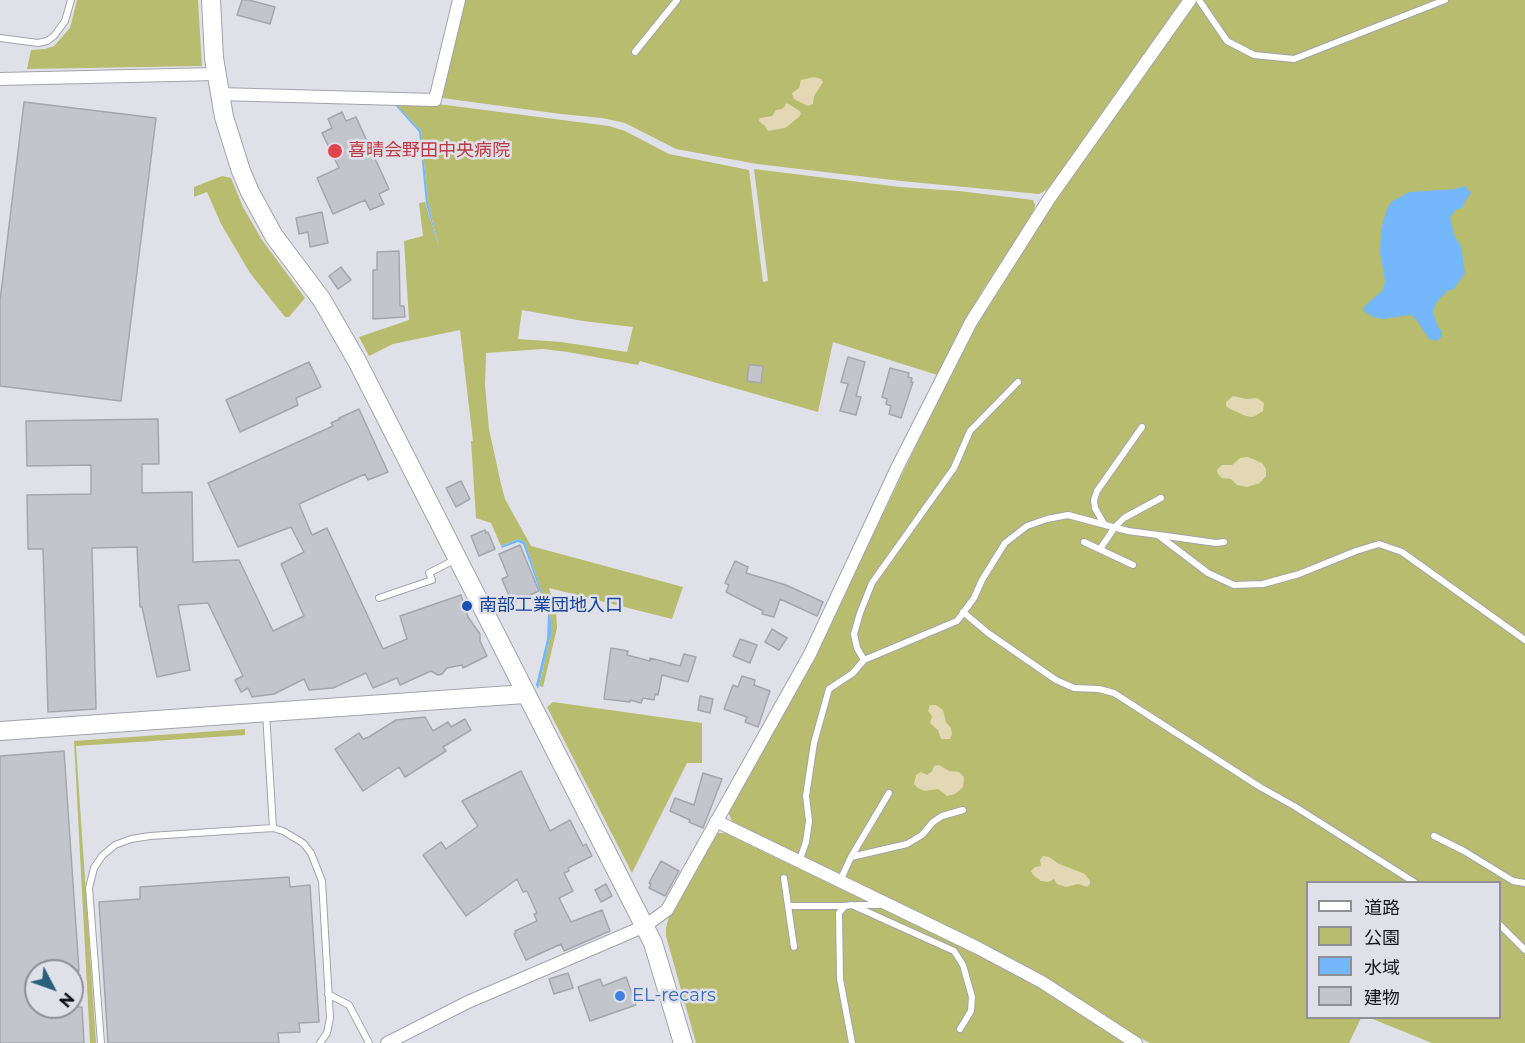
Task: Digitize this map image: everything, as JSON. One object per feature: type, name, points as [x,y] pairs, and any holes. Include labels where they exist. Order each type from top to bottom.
[{"type":"street","points":[[211,0],[219,94],[241,171],[274,236],[337,323],[645,926],[653,944],[683,1043]]},
{"type":"street","points":[[219,94],[435,100],[459,0]]},
{"type":"street","points":[[387,1043],[468,1002],[645,926],[667,910],[810,654],[902,459],[971,322],[1049,199],[1190,0]]},
{"type":"street","points":[[0,79],[216,74]]},
{"type":"street","points":[[0,731],[525,694]]},
{"type":"street","points":[[716,821],[978,948],[1042,982],[1136,1043]]},
{"type":"lane","points":[[0,38],[38,43],[47,41],[54,36],[65,21],[71,0]]},
{"type":"lane","points":[[635,52],[677,0]]},
{"type":"lane","points":[[1199,0],[1227,41],[1254,55],[1294,58],[1445,0]]},
{"type":"lane","points":[[864,660],[857,648],[854,634],[872,583],[954,468],[970,430],[1018,382]]},
{"type":"lane","points":[[1104,524],[1095,508],[1094,500],[1097,491],[1142,427]]},
{"type":"lane","points":[[1100,549],[1124,518],[1161,498]]},
{"type":"lane","points":[[799,862],[806,842],[809,821],[806,796],[814,743],[829,689],[853,673],[864,660],[957,621],[1005,543],[1027,526],[1068,515],[1158,535],[1216,543],[1224,542]]},
{"type":"lane","points":[[1158,535],[1208,573],[1234,585],[1263,584],[1299,574],[1379,544],[1402,552],[1525,640]]},
{"type":"lane","points":[[1084,542],[1133,565]]},
{"type":"lane","points":[[379,598],[432,580],[429,573],[457,559]]},
{"type":"lane","points":[[963,612],[988,633],[1056,680],[1074,688],[1099,689],[1114,693],[1412,881]]},
{"type":"lane","points":[[266,713],[273,828]]},
{"type":"lane","points":[[840,882],[851,857],[889,793]]},
{"type":"lane","points":[[851,857],[908,844],[922,835],[933,822],[942,816],[963,810]]},
{"type":"lane","points":[[100,1043],[89,888],[94,868],[102,856],[116,845],[131,839],[273,828],[303,843],[311,853],[322,881],[330,1018],[327,1033],[320,1043]]},
{"type":"lane","points":[[1434,836],[1464,850],[1513,881],[1525,883]]},
{"type":"lane","points":[[783,878],[794,948]]},
{"type":"lane","points":[[789,906],[888,905]]},
{"type":"lane","points":[[849,906],[954,951],[963,964],[972,997],[971,1011],[960,1029]]},
{"type":"lane","points":[[849,906],[839,913],[840,979],[852,1043]]},
{"type":"lane","points":[[1501,926],[1525,950]]},
{"type":"lane","points":[[328,994],[349,1005],[369,1043]]},
{"type":"green space","points":[[77,0],[198,0],[202,66],[27,69],[31,50],[54,46],[70,28]]},
{"type":"green space","points":[[463,0],[1182,0],[1048,189],[1039,194],[757,164],[676,149],[625,123],[602,118],[442,98]]},
{"type":"green space","points":[[1197,0],[1525,0],[1525,1043],[1432,1043],[1372,1019],[1501,1019],[1501,881],[1306,881],[1306,1019],[1361,1019],[1349,1043],[1150,1043],[760,838],[732,821],[728,812],[815,655],[951,373],[990,302],[1061,192]]},
{"type":"green space","points":[[430,103],[609,126],[625,131],[669,154],[749,170],[763,282],[768,281],[754,169],[1033,200],[1034,212],[982,291],[937,375],[833,342],[818,412],[640,361],[638,365],[543,349],[486,353],[485,385],[489,429],[501,484],[505,499],[531,546],[683,587],[672,619],[549,588],[556,611],[557,628],[543,687],[539,686],[551,635],[551,620],[525,542],[519,539],[501,546],[491,523],[476,518],[471,441],[473,441],[460,330],[393,344],[369,356],[359,337],[409,320],[404,241],[423,236],[419,203],[425,202],[439,248],[428,203],[421,131],[396,104]],"holes":[[[522,310],[633,327],[627,352],[561,342],[518,339]]]},
{"type":"green space","points":[[222,176],[231,178],[243,207],[262,240],[305,298],[289,317],[285,317],[250,273],[221,224],[207,192],[194,197],[194,187]]},
{"type":"green space","points":[[553,702],[702,723],[702,763],[687,763],[632,873],[547,707]]},
{"type":"green space","points":[[245,729],[245,735],[76,746],[96,1043],[90,1043],[74,741]]},
{"type":"green space","points":[[725,833],[972,952],[1040,988],[1128,1043],[696,1043],[666,936],[666,928],[669,916],[714,835]]},
{"type":"sand","points":[[814,77],[823,82],[814,96],[813,104],[808,106],[794,99],[792,93],[799,88],[801,80]]},
{"type":"sand","points":[[787,103],[800,111],[799,117],[785,128],[768,131],[759,121],[760,118],[772,116],[776,110],[782,109]]},
{"type":"sand","points":[[1233,396],[1246,399],[1257,398],[1264,403],[1263,411],[1253,417],[1230,409],[1226,406],[1226,402]]},
{"type":"sand","points":[[1248,457],[1262,463],[1266,469],[1266,476],[1260,483],[1247,487],[1237,485],[1231,479],[1222,478],[1218,474],[1217,470],[1222,465],[1232,465],[1240,458]]},
{"type":"sand","points":[[930,705],[936,705],[943,710],[946,722],[951,728],[950,739],[941,739],[938,730],[930,723],[932,716],[928,711]]},
{"type":"sand","points":[[939,765],[949,771],[959,772],[964,777],[963,787],[955,794],[947,796],[938,789],[925,791],[914,784],[916,775],[921,772],[927,775],[934,766]]},
{"type":"sand","points":[[1043,856],[1085,874],[1090,884],[1087,887],[1078,884],[1066,887],[1057,884],[1054,879],[1048,882],[1041,881],[1031,871],[1041,866],[1040,860]]},
{"type":"water","points":[[394,104],[421,131],[428,203],[439,249],[426,204],[419,132]]},
{"type":"water","points":[[1465,186],[1471,193],[1463,207],[1456,210],[1450,217],[1454,235],[1461,246],[1465,273],[1454,289],[1447,291],[1436,303],[1433,312],[1442,336],[1437,341],[1429,339],[1415,318],[1410,315],[1383,319],[1373,317],[1364,311],[1363,308],[1383,290],[1385,281],[1380,252],[1381,230],[1391,202],[1409,192],[1455,189]]},
{"type":"water","points":[[519,539],[525,542],[551,620],[551,635],[538,689],[536,685],[547,639],[548,614],[523,544],[518,542],[502,548],[501,546]]},
{"type":"building","points":[[242,0],[275,7],[270,24],[237,15]]},
{"type":"building","points":[[24,102],[156,118],[121,401],[0,386],[0,301]]},
{"type":"building","name":"喜晴会野田中央病院","points":[[342,112],[346,121],[356,117],[389,189],[379,194],[384,204],[370,210],[365,200],[333,214],[317,178],[339,168],[322,133],[332,128],[328,119]]},
{"type":"building","points":[[322,212],[328,243],[310,247],[308,232],[299,234],[296,218]]},
{"type":"building","points":[[399,251],[400,306],[404,306],[405,317],[373,319],[373,270],[377,270],[377,252]]},
{"type":"building","points":[[341,267],[351,280],[338,289],[329,276]]},
{"type":"building","points":[[848,357],[865,362],[856,396],[861,397],[856,415],[840,411],[848,384],[841,382]]},
{"type":"building","points":[[309,362],[321,387],[296,398],[298,405],[240,432],[226,400]]},
{"type":"building","points":[[749,365],[763,366],[761,383],[747,381]]},
{"type":"building","points":[[890,368],[909,373],[908,377],[912,378],[911,382],[913,382],[901,418],[889,414],[891,406],[886,404],[887,399],[882,397]]},
{"type":"building","points":[[359,409],[388,472],[368,480],[365,474],[299,504],[312,535],[327,528],[383,649],[407,639],[400,616],[461,595],[468,617],[480,634],[480,641],[487,656],[463,668],[462,665],[447,668],[438,675],[431,671],[400,685],[397,678],[373,688],[366,673],[333,688],[309,690],[304,679],[274,694],[252,697],[248,688],[241,692],[235,680],[243,676],[208,603],[178,605],[190,670],[157,677],[142,607],[140,607],[137,547],[92,548],[96,709],[48,712],[43,549],[28,549],[27,495],[91,494],[91,465],[27,466],[26,421],[158,419],[159,464],[142,464],[142,493],[192,492],[193,562],[239,560],[273,631],[304,616],[281,564],[304,552],[291,527],[238,547],[208,483],[333,426],[331,423]]},
{"type":"building","points":[[461,481],[470,499],[456,507],[446,488]]},
{"type":"building","points":[[485,530],[495,549],[479,556],[471,536]]},
{"type":"building","points":[[520,545],[539,591],[512,603],[502,579],[508,576],[499,554]]},
{"type":"building","points":[[735,561],[748,567],[746,573],[786,585],[823,602],[817,616],[780,599],[774,617],[762,614],[763,611],[726,592],[729,585],[725,583]]},
{"type":"building","points":[[772,629],[787,638],[779,650],[765,642]]},
{"type":"building","points":[[740,639],[757,645],[750,663],[733,656]]},
{"type":"building","points":[[611,648],[628,651],[627,655],[650,661],[650,658],[680,666],[684,654],[696,657],[688,682],[662,675],[658,695],[655,694],[654,700],[643,698],[641,703],[630,700],[630,702],[604,699]]},
{"type":"building","points":[[742,676],[755,680],[754,685],[770,691],[758,727],[745,722],[747,717],[724,709],[733,685],[738,687]]},
{"type":"building","points":[[700,696],[713,699],[710,713],[698,710]]},
{"type":"building","points":[[425,717],[433,731],[448,722],[451,727],[465,719],[471,730],[443,747],[446,751],[405,777],[399,767],[363,791],[335,749],[359,733],[363,739],[396,720]]},
{"type":"building","points":[[64,751],[78,959],[24,959],[24,1019],[83,1019],[84,1043],[0,1043],[0,756]]},
{"type":"building","points":[[521,771],[550,831],[570,820],[583,846],[586,844],[592,856],[568,868],[569,871],[564,873],[573,891],[559,898],[571,922],[602,910],[610,931],[564,951],[561,944],[526,960],[514,934],[515,931],[537,921],[534,914],[537,913],[527,891],[523,892],[517,879],[466,916],[423,855],[441,842],[446,849],[478,826],[462,801]]},
{"type":"building","points":[[703,773],[722,779],[703,828],[670,811],[675,798],[694,805]]},
{"type":"building","points":[[661,861],[679,871],[665,896],[649,888],[651,884],[649,883]]},
{"type":"building","points":[[289,877],[290,887],[310,885],[319,1022],[299,1023],[300,1032],[278,1033],[279,1043],[108,1043],[99,902],[140,899],[140,887]]},
{"type":"building","points":[[606,884],[612,896],[601,902],[595,890]]},
{"type":"building","points":[[568,973],[573,988],[554,994],[549,979]]},
{"type":"building","points":[[626,977],[636,1005],[590,1021],[578,987],[600,979],[603,986]]},
{"type":"place","name":"喜晴会野田中央病院","points":[[335,151]]},
{"type":"place","name":"南部工業団地入口","points":[[467,606]]},
{"type":"place","name":"EL-recars","points":[[620,996]]}]
